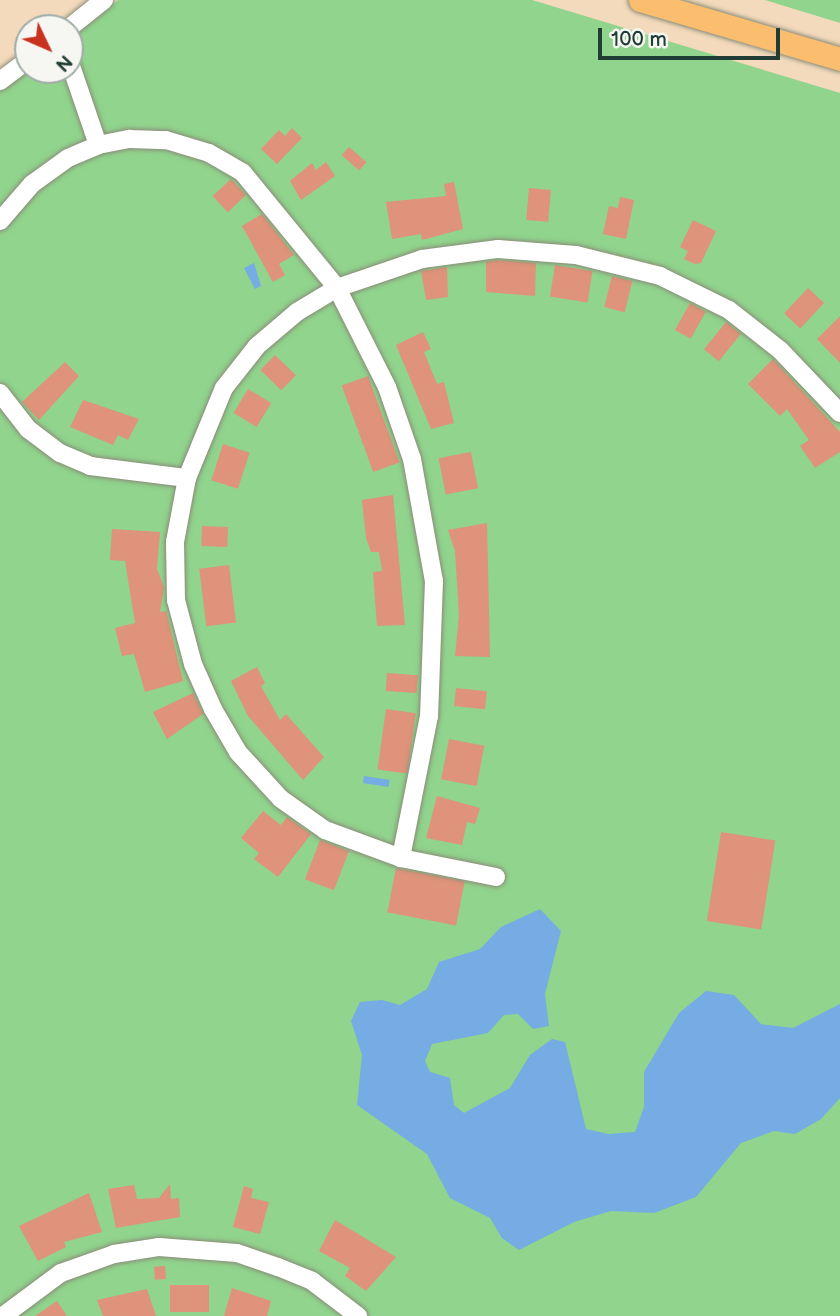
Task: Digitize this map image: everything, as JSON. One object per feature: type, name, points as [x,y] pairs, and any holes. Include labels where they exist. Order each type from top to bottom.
[{"type":"main road","points":[[640,0],[840,59]]},
{"type":"street","points":[[84,16],[104,0]]},
{"type":"street","points":[[78,84],[99,145]]},
{"type":"street","points":[[0,222],[32,184],[68,158],[99,145],[130,139],[166,140],[209,153],[243,173],[337,288],[387,387],[412,459],[434,581],[429,716],[401,858]]},
{"type":"street","points":[[496,877],[401,858],[326,830],[281,799],[238,752],[213,709],[193,664],[176,600],[175,542],[187,478],[224,388],[257,346],[297,312],[337,288],[422,259],[498,249],[576,255],[660,276],[729,310],[780,351],[840,414]]},
{"type":"street","points":[[0,393],[28,429],[60,453],[90,466],[187,478]]},
{"type":"street","points":[[3,1316],[61,1273],[114,1254],[159,1247],[237,1254],[278,1267],[312,1281],[358,1316]]},
{"type":"green space","points":[[118,0],[532,0],[840,93],[840,1316],[0,1316],[0,90],[14,80],[14,84],[84,84],[84,26]]},
{"type":"green space","points":[[765,0],[840,0],[840,23]]},
{"type":"water","points":[[254,263],[261,286],[255,289],[244,268]]},
{"type":"water","points":[[364,776],[390,780],[389,787],[363,783]]},
{"type":"water","points":[[540,909],[561,931],[545,994],[549,1026],[533,1029],[518,1014],[504,1015],[488,1033],[432,1044],[425,1061],[430,1072],[450,1078],[454,1105],[464,1113],[510,1088],[530,1055],[552,1039],[565,1042],[586,1129],[608,1134],[635,1132],[644,1107],[644,1072],[679,1013],[706,991],[734,995],[761,1024],[793,1028],[840,1004],[840,1098],[821,1119],[795,1134],[774,1131],[741,1143],[696,1197],[654,1213],[611,1211],[574,1222],[519,1250],[502,1238],[490,1218],[450,1198],[427,1154],[357,1105],[362,1055],[351,1021],[360,1002],[382,1000],[400,1005],[427,989],[439,962],[480,949],[501,927]]},
{"type":"building","points":[[292,128],[302,138],[277,164],[261,149],[279,130],[285,136]]},
{"type":"building","points":[[349,147],[366,162],[359,170],[342,155]]},
{"type":"building","points":[[326,162],[335,176],[301,200],[290,181],[312,163],[316,170]]},
{"type":"building","points":[[231,179],[246,195],[228,212],[213,196]]},
{"type":"building","points":[[454,182],[463,229],[422,240],[421,234],[392,239],[386,202],[446,196],[444,184]]},
{"type":"building","points":[[529,188],[551,190],[548,222],[526,220]]},
{"type":"building","points":[[620,197],[634,200],[626,239],[603,234],[609,206],[618,208]]},
{"type":"building","points":[[262,214],[294,255],[279,264],[285,275],[273,282],[242,226]]},
{"type":"building","points":[[693,220],[716,231],[701,263],[695,264],[684,259],[688,251],[680,247]]},
{"type":"building","points":[[498,260],[536,263],[535,296],[486,292],[486,262]]},
{"type":"building","points":[[555,265],[593,271],[588,303],[550,297]]},
{"type":"building","points":[[447,267],[448,297],[426,300],[421,271]]},
{"type":"building","points":[[612,276],[632,281],[625,312],[604,307]]},
{"type":"building","points":[[808,288],[824,303],[800,329],[784,314]]},
{"type":"building","points":[[690,303],[706,312],[691,339],[675,330]]},
{"type":"building","points":[[840,316],[840,363],[817,339]]},
{"type":"building","points":[[726,322],[741,334],[719,361],[704,349]]},
{"type":"building","points":[[423,332],[431,349],[424,352],[437,384],[444,382],[454,423],[431,429],[396,345]]},
{"type":"building","points":[[275,355],[296,375],[281,390],[260,370]]},
{"type":"building","points":[[773,359],[840,432],[840,452],[815,468],[800,446],[809,440],[787,409],[780,416],[748,384]]},
{"type":"building","points":[[65,362],[79,376],[39,420],[22,402]]},
{"type":"building","points":[[368,376],[399,462],[373,472],[342,386]]},
{"type":"building","points":[[248,389],[271,403],[257,427],[234,413]]},
{"type":"building","points":[[83,400],[139,419],[128,440],[118,435],[113,445],[70,427]]},
{"type":"building","points":[[223,444],[250,453],[238,489],[211,480]]},
{"type":"building","points":[[471,452],[478,488],[446,495],[439,458]]},
{"type":"building","points":[[393,495],[405,625],[377,626],[373,572],[382,571],[379,552],[371,552],[366,538],[362,500]]},
{"type":"building","points":[[487,523],[490,657],[455,656],[459,615],[455,551],[448,530]]},
{"type":"building","points":[[202,526],[228,527],[227,547],[201,546]]},
{"type":"building","points":[[112,529],[160,532],[157,569],[164,587],[160,612],[166,611],[183,681],[145,692],[134,654],[122,656],[115,628],[135,623],[125,561],[110,560]]},
{"type":"building","points":[[229,565],[236,623],[206,626],[199,569]]},
{"type":"building","points":[[257,667],[265,683],[261,686],[280,720],[286,714],[324,757],[303,780],[248,716],[231,681]]},
{"type":"building","points":[[387,673],[418,675],[417,693],[386,691]]},
{"type":"building","points":[[456,688],[487,691],[485,709],[454,706]]},
{"type":"building","points":[[193,693],[203,714],[167,739],[153,712]]},
{"type":"building","points":[[386,709],[416,713],[407,774],[378,769]]},
{"type":"building","points":[[449,739],[484,746],[477,786],[441,779]]},
{"type":"building","points":[[437,796],[480,808],[475,824],[467,822],[462,845],[426,838]]},
{"type":"building","points":[[263,811],[281,825],[287,817],[311,834],[278,877],[254,859],[259,853],[241,838]]},
{"type":"building","points":[[721,832],[775,841],[761,929],[707,921]]},
{"type":"building","points":[[320,840],[349,851],[334,890],[305,879]]},
{"type":"building","points":[[396,868],[465,881],[456,926],[387,912]]},
{"type":"building","points":[[170,1184],[171,1199],[179,1198],[180,1217],[116,1228],[108,1189],[134,1185],[137,1199],[159,1198]]},
{"type":"building","points":[[244,1186],[253,1189],[251,1198],[269,1202],[260,1234],[233,1227]]},
{"type":"building","points":[[89,1193],[102,1232],[64,1242],[66,1247],[38,1261],[19,1226]]},
{"type":"building","points":[[335,1220],[396,1257],[366,1291],[345,1276],[350,1268],[319,1251]]},
{"type":"building","points":[[165,1266],[166,1279],[155,1280],[154,1267]]},
{"type":"building","points":[[170,1285],[209,1285],[209,1312],[170,1312]]},
{"type":"building","points":[[232,1288],[271,1301],[267,1316],[224,1316]]},
{"type":"building","points":[[147,1289],[156,1316],[103,1316],[97,1300]]},
{"type":"building","points":[[57,1301],[67,1316],[35,1316]]}]
